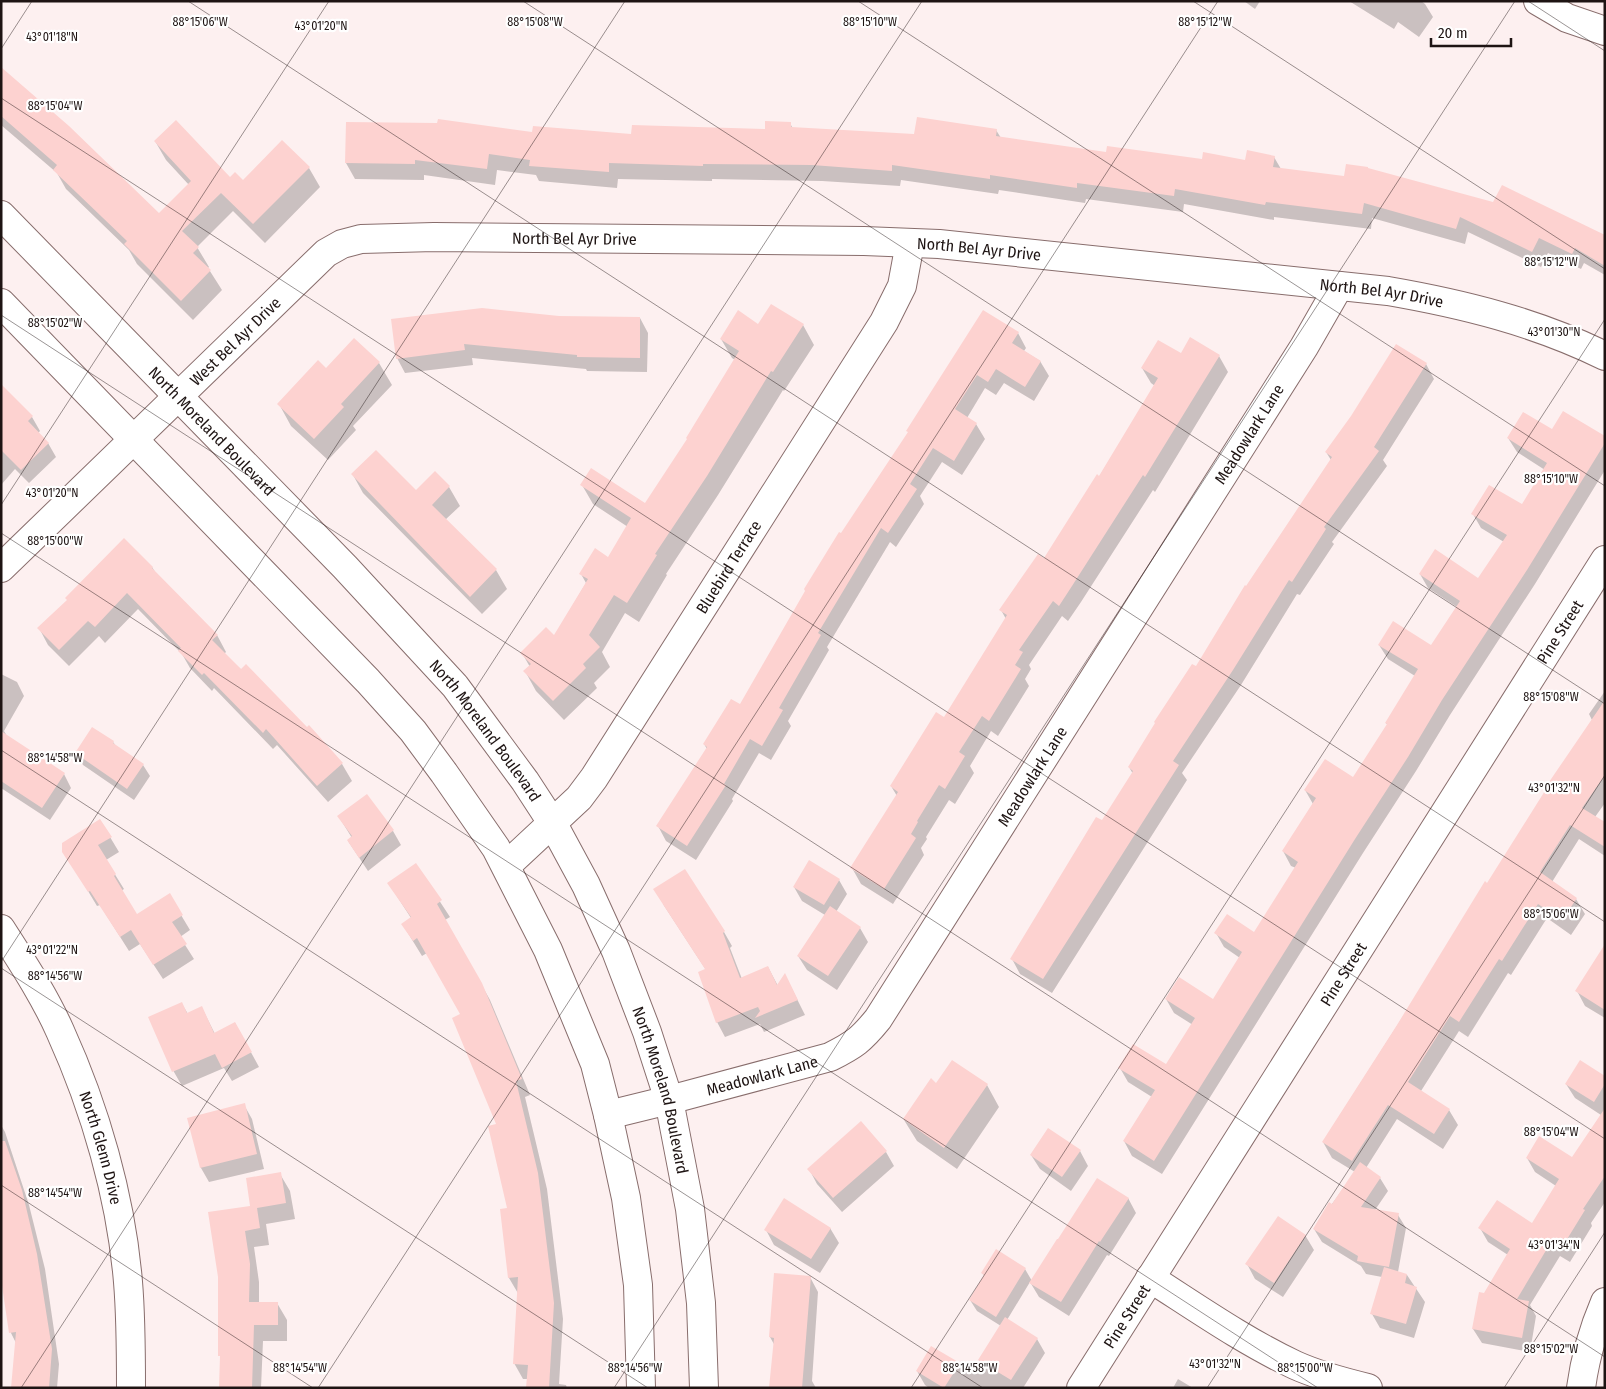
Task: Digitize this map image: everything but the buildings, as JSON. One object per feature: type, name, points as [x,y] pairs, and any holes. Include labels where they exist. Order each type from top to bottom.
[{"type":"street","points":[[1538,1],[1567,18],[1605,31]]},
{"type":"street","name":"North Moreland Boulevard","points":[[1,215],[345,567],[455,686],[525,781],[553,824],[586,885],[616,951],[647,1032],[669,1100],[690,1209],[701,1303],[704,1388]]},
{"type":"street","name":"North Bel Ayr Drive","points":[[342,244],[361,239],[434,237],[844,240],[939,244],[1388,291],[1484,310],[1515,320],[1605,356]]},
{"type":"street","name":"Bluebird Terrace","points":[[506,866],[579,798],[594,778],[884,322],[902,286],[910,243]]},
{"type":"street","name":"West Bel Ayr Drive","points":[[1,568],[326,253],[342,244]]},
{"type":"street","name":"Meadowlark Lane","points":[[608,1114],[669,1100],[830,1057],[852,1046],[864,1036],[878,1019],[1299,355],[1339,286]]},
{"type":"street","points":[[1,302],[368,681],[412,731],[496,848],[548,950],[595,1064],[626,1198],[638,1285],[641,1388]]},
{"type":"street","name":"Pine Street","points":[[1080,1388],[1605,560]]},
{"type":"street","name":"North Glenn Drive","points":[[1,929],[41,993],[60,1030],[91,1108],[112,1180],[128,1280],[131,1332],[131,1388]]},
{"type":"street","points":[[1150,1278],[1266,1350],[1289,1362],[1368,1388]]},
{"type":"street","points":[[1580,1388],[1591,1337],[1605,1302]]}]
